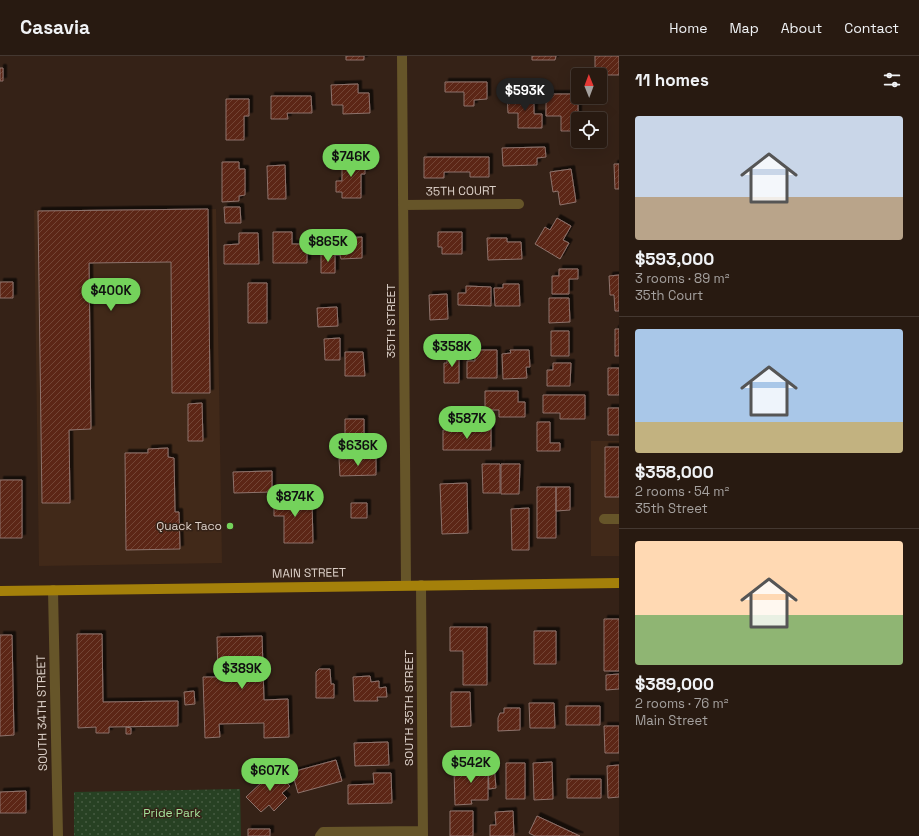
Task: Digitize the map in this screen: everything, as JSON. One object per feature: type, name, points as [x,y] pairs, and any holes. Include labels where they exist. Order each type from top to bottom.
[{"type":"main road","name":"MAIN STREET","points":[[0,591],[619,583]]},
{"type":"street","name":"35TH STREET","points":[[402,56],[406,585]]},
{"type":"street","name":"35TH COURT","points":[[403,205],[519,204]]},
{"type":"street","points":[[604,519],[619,519]]},
{"type":"street","name":"SOUTH 35TH STREET","points":[[320,836],[323,832],[423,833],[421,585]]},
{"type":"street","name":"SOUTH 34TH STREET","points":[[53,590],[58,836]]},
{"type":"shaded area","points":[[216,209],[222,563],[39,566],[34,210]]},
{"type":"shaded area","points":[[591,441],[619,441],[619,556],[591,556]]},
{"type":"green space","name":"Pride Park","points":[[240,789],[241,836],[74,836],[74,792]]},
{"type":"building","points":[[346,56],[364,56],[364,60],[346,60]]},
{"type":"building","points":[[532,56],[556,56],[555,60],[532,60]]},
{"type":"building","points":[[595,56],[619,56],[619,75],[607,75],[607,68],[595,68]]},
{"type":"building","points":[[0,68],[3,68],[3,81],[0,81]]},
{"type":"building","points":[[445,82],[487,82],[487,99],[474,100],[474,106],[464,106],[464,92],[445,92]]},
{"type":"building","points":[[358,84],[358,93],[369,93],[370,113],[343,114],[343,105],[332,105],[331,85]]},
{"type":"building","points":[[546,94],[571,94],[571,104],[578,104],[578,112],[571,112],[571,131],[561,131],[561,116],[546,116]]},
{"type":"building","points":[[271,96],[311,96],[312,113],[287,113],[288,119],[271,119]]},
{"type":"building","points":[[507,96],[534,96],[534,114],[542,114],[542,128],[518,128],[518,113],[508,113]]},
{"type":"building","points":[[226,99],[249,99],[249,116],[244,116],[244,140],[226,140]]},
{"type":"building","points":[[545,147],[546,157],[537,158],[537,165],[503,166],[502,148]]},
{"type":"building","points":[[424,157],[489,157],[489,177],[470,177],[470,172],[444,172],[444,178],[424,178]]},
{"type":"building","points":[[342,158],[365,158],[365,174],[361,174],[361,198],[342,198],[342,192],[336,192],[336,181],[342,181]]},
{"type":"building","points":[[222,162],[239,162],[239,169],[245,169],[245,195],[239,196],[239,201],[222,202]]},
{"type":"building","points":[[614,164],[619,164],[619,189],[615,189]]},
{"type":"building","points":[[285,165],[286,199],[268,199],[267,166]]},
{"type":"building","points":[[571,169],[576,202],[560,205],[558,191],[553,192],[550,172]]},
{"type":"building","points":[[224,207],[240,207],[241,223],[225,223]]},
{"type":"building","points":[[208,209],[210,393],[172,393],[171,262],[89,263],[91,429],[69,430],[70,503],[42,503],[38,211]]},
{"type":"building","points":[[557,218],[571,226],[563,240],[569,243],[560,259],[535,244],[545,227],[550,230]]},
{"type":"building","points":[[273,232],[292,232],[292,244],[307,244],[307,263],[273,263]]},
{"type":"building","points":[[438,232],[462,232],[462,254],[442,254],[442,247],[438,247]]},
{"type":"building","points":[[239,233],[258,233],[259,264],[224,264],[224,245],[239,244]]},
{"type":"building","points":[[362,237],[362,258],[341,259],[340,255],[335,255],[335,242],[342,242],[342,238]]},
{"type":"building","points":[[487,238],[507,238],[507,242],[521,242],[522,259],[488,260]]},
{"type":"building","points":[[321,253],[335,253],[335,273],[321,273]]},
{"type":"building","points":[[559,269],[578,269],[578,279],[569,279],[569,294],[552,294],[552,276],[559,276]]},
{"type":"building","points":[[619,275],[619,311],[615,311],[614,295],[610,295],[609,276]]},
{"type":"building","points":[[0,282],[13,282],[13,298],[0,298]]},
{"type":"building","points":[[248,283],[267,283],[267,323],[248,323]]},
{"type":"building","points":[[503,284],[519,284],[520,306],[495,306],[494,288],[503,288]]},
{"type":"building","points":[[466,286],[491,287],[491,306],[458,305],[458,293],[466,293]]},
{"type":"building","points":[[447,294],[448,319],[430,320],[429,295]]},
{"type":"building","points":[[549,298],[569,298],[570,322],[549,323]]},
{"type":"building","points":[[337,307],[338,326],[318,327],[317,308]]},
{"type":"building","points":[[615,329],[619,329],[619,356],[615,356]]},
{"type":"building","points":[[551,331],[569,331],[569,356],[551,356]]},
{"type":"building","points":[[340,338],[340,360],[325,360],[324,339]]},
{"type":"building","points":[[475,350],[497,350],[497,378],[467,378],[467,361],[475,361]]},
{"type":"building","points":[[510,350],[529,350],[530,367],[526,367],[527,378],[503,379],[502,354],[511,353]]},
{"type":"building","points":[[345,352],[363,352],[365,376],[345,376]]},
{"type":"building","points":[[447,352],[459,352],[459,383],[444,383],[444,363],[447,363]]},
{"type":"building","points":[[553,363],[571,363],[570,386],[547,386],[547,370],[553,370]]},
{"type":"building","points":[[608,368],[619,368],[619,395],[608,395]]},
{"type":"building","points":[[485,391],[518,391],[518,402],[525,402],[525,417],[499,417],[499,410],[485,410]]},
{"type":"building","points":[[543,395],[585,395],[585,419],[560,419],[560,413],[543,413]]},
{"type":"building","points":[[202,403],[203,441],[188,441],[188,404]]},
{"type":"building","points":[[608,408],[619,408],[619,435],[608,435]]},
{"type":"building","points":[[345,419],[364,419],[364,451],[345,451]]},
{"type":"building","points":[[537,422],[550,422],[550,443],[560,443],[560,451],[537,451]]},
{"type":"building","points":[[491,429],[491,450],[443,450],[443,430]]},
{"type":"building","points":[[605,447],[619,447],[619,497],[605,497]]},
{"type":"building","points":[[168,448],[168,457],[174,458],[175,512],[179,512],[180,549],[126,550],[125,453],[148,453],[148,449]]},
{"type":"building","points":[[376,458],[376,475],[340,476],[339,459]]},
{"type":"building","points":[[482,464],[500,464],[500,493],[483,493]]},
{"type":"building","points":[[501,464],[520,464],[519,494],[501,494]]},
{"type":"building","points":[[272,471],[272,492],[234,493],[233,472]]},
{"type":"building","points":[[0,480],[22,480],[22,538],[0,538]]},
{"type":"building","points":[[467,483],[468,533],[442,534],[440,484]]},
{"type":"building","points":[[537,487],[556,487],[556,538],[537,538]]},
{"type":"building","points":[[556,487],[570,487],[570,510],[556,511]]},
{"type":"building","points":[[306,494],[306,502],[312,501],[313,543],[284,543],[284,516],[274,516],[274,495]]},
{"type":"building","points":[[351,503],[367,503],[367,518],[351,518]]},
{"type":"building","points":[[529,508],[529,550],[512,550],[511,509]]},
{"type":"building","points":[[604,619],[619,619],[619,671],[604,671]]},
{"type":"building","points":[[450,627],[487,627],[487,685],[463,685],[463,651],[450,651]]},
{"type":"building","points":[[534,631],[556,631],[556,664],[534,664]]},
{"type":"building","points":[[77,634],[102,634],[103,702],[178,701],[178,726],[109,727],[109,733],[96,733],[96,727],[78,728]]},
{"type":"building","points":[[0,635],[12,635],[14,735],[0,736]]},
{"type":"building","points":[[262,636],[264,700],[288,699],[289,737],[264,738],[264,723],[219,724],[220,737],[205,738],[203,677],[218,677],[217,637]]},
{"type":"building","points":[[319,669],[330,669],[331,684],[334,684],[334,698],[316,698],[316,672]]},
{"type":"building","points":[[619,674],[619,689],[606,690],[606,675]]},
{"type":"building","points":[[370,676],[371,682],[379,681],[379,688],[386,687],[387,697],[377,697],[378,701],[354,701],[353,677]]},
{"type":"building","points":[[194,691],[195,704],[185,705],[184,692]]},
{"type":"building","points":[[451,692],[470,692],[471,726],[451,727]]},
{"type":"building","points":[[529,703],[554,703],[555,728],[530,728]]},
{"type":"building","points":[[566,706],[600,706],[600,725],[566,725]]},
{"type":"building","points":[[504,708],[520,708],[520,730],[498,731],[498,718],[500,713],[504,713]]},
{"type":"building","points":[[604,726],[619,726],[619,753],[605,753]]},
{"type":"building","points":[[126,727],[131,728],[131,734],[126,734]]},
{"type":"building","points":[[388,742],[389,765],[355,766],[354,743]]},
{"type":"building","points":[[336,760],[342,781],[298,793],[292,772]]},
{"type":"building","points":[[552,762],[553,799],[534,800],[533,763]]},
{"type":"building","points":[[488,763],[488,800],[471,800],[472,804],[455,805],[454,770],[462,770],[462,764]]},
{"type":"building","points":[[506,763],[525,763],[525,799],[506,799]]},
{"type":"building","points":[[488,765],[494,765],[496,788],[489,789]]},
{"type":"building","points":[[619,765],[619,797],[608,798],[607,766]]},
{"type":"building","points":[[278,767],[287,777],[284,780],[290,786],[282,793],[287,798],[274,811],[269,805],[261,812],[246,797]]},
{"type":"building","points":[[373,773],[391,773],[392,803],[348,804],[348,785],[374,784]]},
{"type":"building","points":[[567,779],[601,779],[601,798],[567,798]]},
{"type":"building","points":[[26,791],[26,813],[0,813],[0,792]]},
{"type":"building","points":[[450,811],[473,811],[473,836],[450,836]]},
{"type":"building","points":[[513,811],[514,836],[490,836],[490,825],[496,825],[495,812]]},
{"type":"building","points":[[537,816],[580,836],[535,836],[529,833]]},
{"type":"building","points":[[248,829],[270,829],[270,836],[248,836]]},
{"type":"place","name":"Quack Taco","points":[[230,526]]}]
